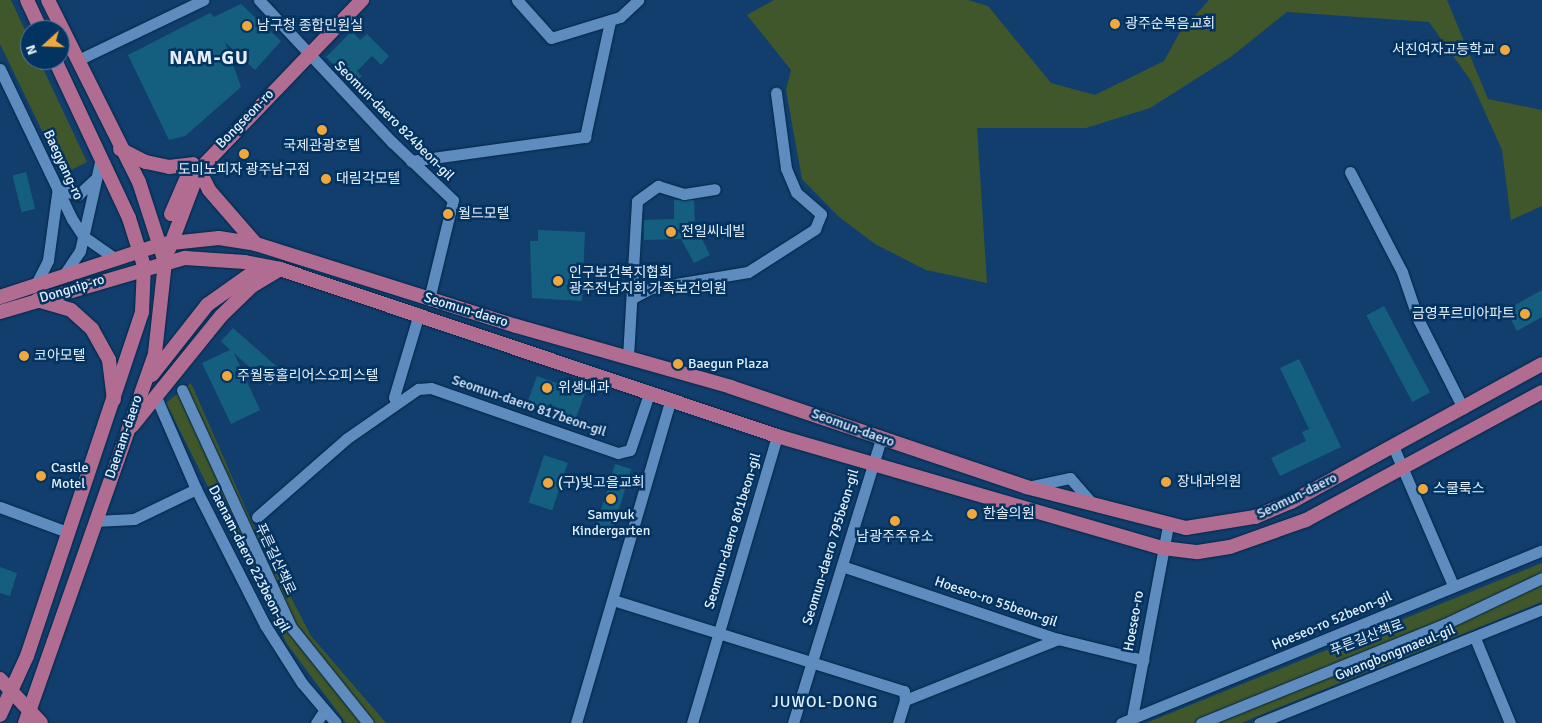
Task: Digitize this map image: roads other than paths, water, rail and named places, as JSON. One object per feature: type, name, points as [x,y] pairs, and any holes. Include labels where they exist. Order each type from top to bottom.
[{"type":"main road","points":[[27,0],[36,20]]},
{"type":"main road","points":[[48,0],[167,243]]},
{"type":"main road","name":"Bongseon-ro","points":[[165,262],[167,243],[196,167],[352,0]]},
{"type":"main road","name":"Bongseon-ro","points":[[305,52],[362,0]]},
{"type":"main road","name":"Daenam-daero","points":[[0,715],[14,692],[67,532],[114,403],[142,312],[144,266],[140,249],[102,160],[60,70]]},
{"type":"main road","points":[[102,160],[112,169],[121,164],[120,149]]},
{"type":"main road","points":[[120,149],[154,164],[196,167],[209,190],[256,244]]},
{"type":"main road","name":"Seomun-daero","points":[[140,249],[167,243],[219,238],[256,244],[429,299],[789,405],[881,439],[1026,487],[1101,509],[1186,528],[1255,517],[1393,446],[1542,364]]},
{"type":"main road","name":"Dongnip-ro","points":[[0,312],[62,277],[140,249]]},
{"type":"main road","name":"Seomun-daero","points":[[144,266],[165,262],[220,257],[280,269],[418,317],[650,391],[777,436],[1163,548],[1215,550],[1262,538],[1306,520],[1542,392]]},
{"type":"main road","name":"Daenam-daero","points":[[32,720],[95,521],[155,353],[165,262]]},
{"type":"main road","name":"Dongnip-ro","points":[[0,297],[36,293],[144,266]]},
{"type":"main road","points":[[138,397],[207,305],[262,266]]},
{"type":"main road","points":[[125,434],[221,316],[252,286],[280,269]]},
{"type":"main road","points":[[36,293],[71,310],[92,329],[109,360],[114,403]]},
{"type":"main road","points":[[0,679],[14,692],[32,720]]},
{"type":"street","points":[[78,60],[203,0]]},
{"type":"street","name":"Seomun-daero 824beon-gil","points":[[259,0],[305,52],[411,161],[453,200],[429,299]]},
{"type":"street","points":[[516,0],[551,38],[625,15],[638,0]]},
{"type":"street","points":[[411,161],[585,137],[610,21]]},
{"type":"street","name":"Baegyang-ro","points":[[0,69],[5,92],[83,236],[116,259]]},
{"type":"street","points":[[634,297],[652,288],[748,272],[815,229],[821,214],[796,192],[786,168],[776,93]]},
{"type":"street","points":[[62,277],[73,266],[83,236],[102,160]]},
{"type":"street","points":[[1350,172],[1402,272],[1418,319],[1463,408]]},
{"type":"street","points":[[57,189],[78,195],[97,176]]},
{"type":"street","points":[[628,357],[634,297],[637,201],[658,186],[684,194],[715,188]]},
{"type":"street","name":"Dongnip-ro","points":[[36,293],[52,246],[57,189]]},
{"type":"street","points":[[256,518],[396,402],[394,397],[418,317]]},
{"type":"street","name":"Seomun-daero 817beon-gil","points":[[396,402],[431,388],[618,453],[630,450],[650,391]]},
{"type":"street","name":"푸른길산책로","points":[[182,390],[291,627],[368,723]]},
{"type":"street","name":"Daenam-daero 223beon-gil","points":[[156,396],[196,489],[274,642],[324,711],[336,723]]},
{"type":"street","points":[[576,723],[614,600],[671,399]]},
{"type":"street","name":"Seomun-daero 801beon-gil","points":[[692,723],[777,436]]},
{"type":"street","name":"Seomun-daero 795beon-gil","points":[[793,723],[881,439]]},
{"type":"street","points":[[1393,446],[1453,586]]},
{"type":"street","points":[[1026,487],[1070,478],[1084,498],[1101,509]]},
{"type":"street","points":[[95,521],[134,519],[196,489]]},
{"type":"street","points":[[0,507],[67,532]]},
{"type":"street","name":"Hoeseo-ro","points":[[1132,720],[1168,525]]},
{"type":"street","name":"Hoeseo-ro 52beon-gil","points":[[1121,723],[1542,550]]},
{"type":"street","name":"Hoeseo-ro 55beon-gil","points":[[842,566],[1058,639],[1143,660]]},
{"type":"street","name":"푸른길산책로","points":[[1201,723],[1445,624],[1542,578]]},
{"type":"street","points":[[614,600],[765,650],[904,691],[905,700],[898,723]]},
{"type":"street","name":"Gwangbongmaeul-gil","points":[[1259,723],[1542,609]]},
{"type":"street","points":[[1474,638],[1510,723]]},
{"type":"street","points":[[905,700],[1058,639]]},
{"type":"street","points":[[316,723],[324,711]]},
{"type":"place","name":"광주순복음교회","points":[[1115,24]]},
{"type":"place","name":"남구청 종합민원실","points":[[247,26]]},
{"type":"place","name":"서진여자고등학교","points":[[1505,50]]},
{"type":"place","name":"국제관광호텔","points":[[322,130]]},
{"type":"place","name":"도미노피자 광주남구점","points":[[244,154]]},
{"type":"place","name":"대림각모텔","points":[[326,179]]},
{"type":"place","name":"월드모텔","points":[[448,214]]},
{"type":"place","name":"전일씨네빌","points":[[671,232]]},
{"type":"place","name":"인구보건복지협회 광주전남지회 가족보건의원","points":[[558,281]]},
{"type":"place","name":"금영푸르미아파트","points":[[1525,314]]},
{"type":"place","name":"코아모텔","points":[[24,356]]},
{"type":"place","name":"Baegun Plaza","points":[[678,364]]},
{"type":"place","name":"주월동홀리어스오피스텔","points":[[227,376]]},
{"type":"place","name":"위생내과","points":[[547,388]]},
{"type":"place","name":"Castle Motel","points":[[41,476]]},
{"type":"place","name":"장내과의원","points":[[1166,482]]},
{"type":"place","name":"(구)빛고을교회","points":[[548,483]]},
{"type":"place","name":"스쿨룩스","points":[[1423,489]]},
{"type":"place","name":"Samyuk Kindergarten","points":[[611,499]]},
{"type":"place","name":"한솔의원","points":[[972,514]]},
{"type":"place","name":"남광주주유소","points":[[895,521]]},
{"type":"district","name":"NAM-GU","points":[[209,59]]},
{"type":"district","name":"JUWOL-DONG","points":[[825,702]]}]
